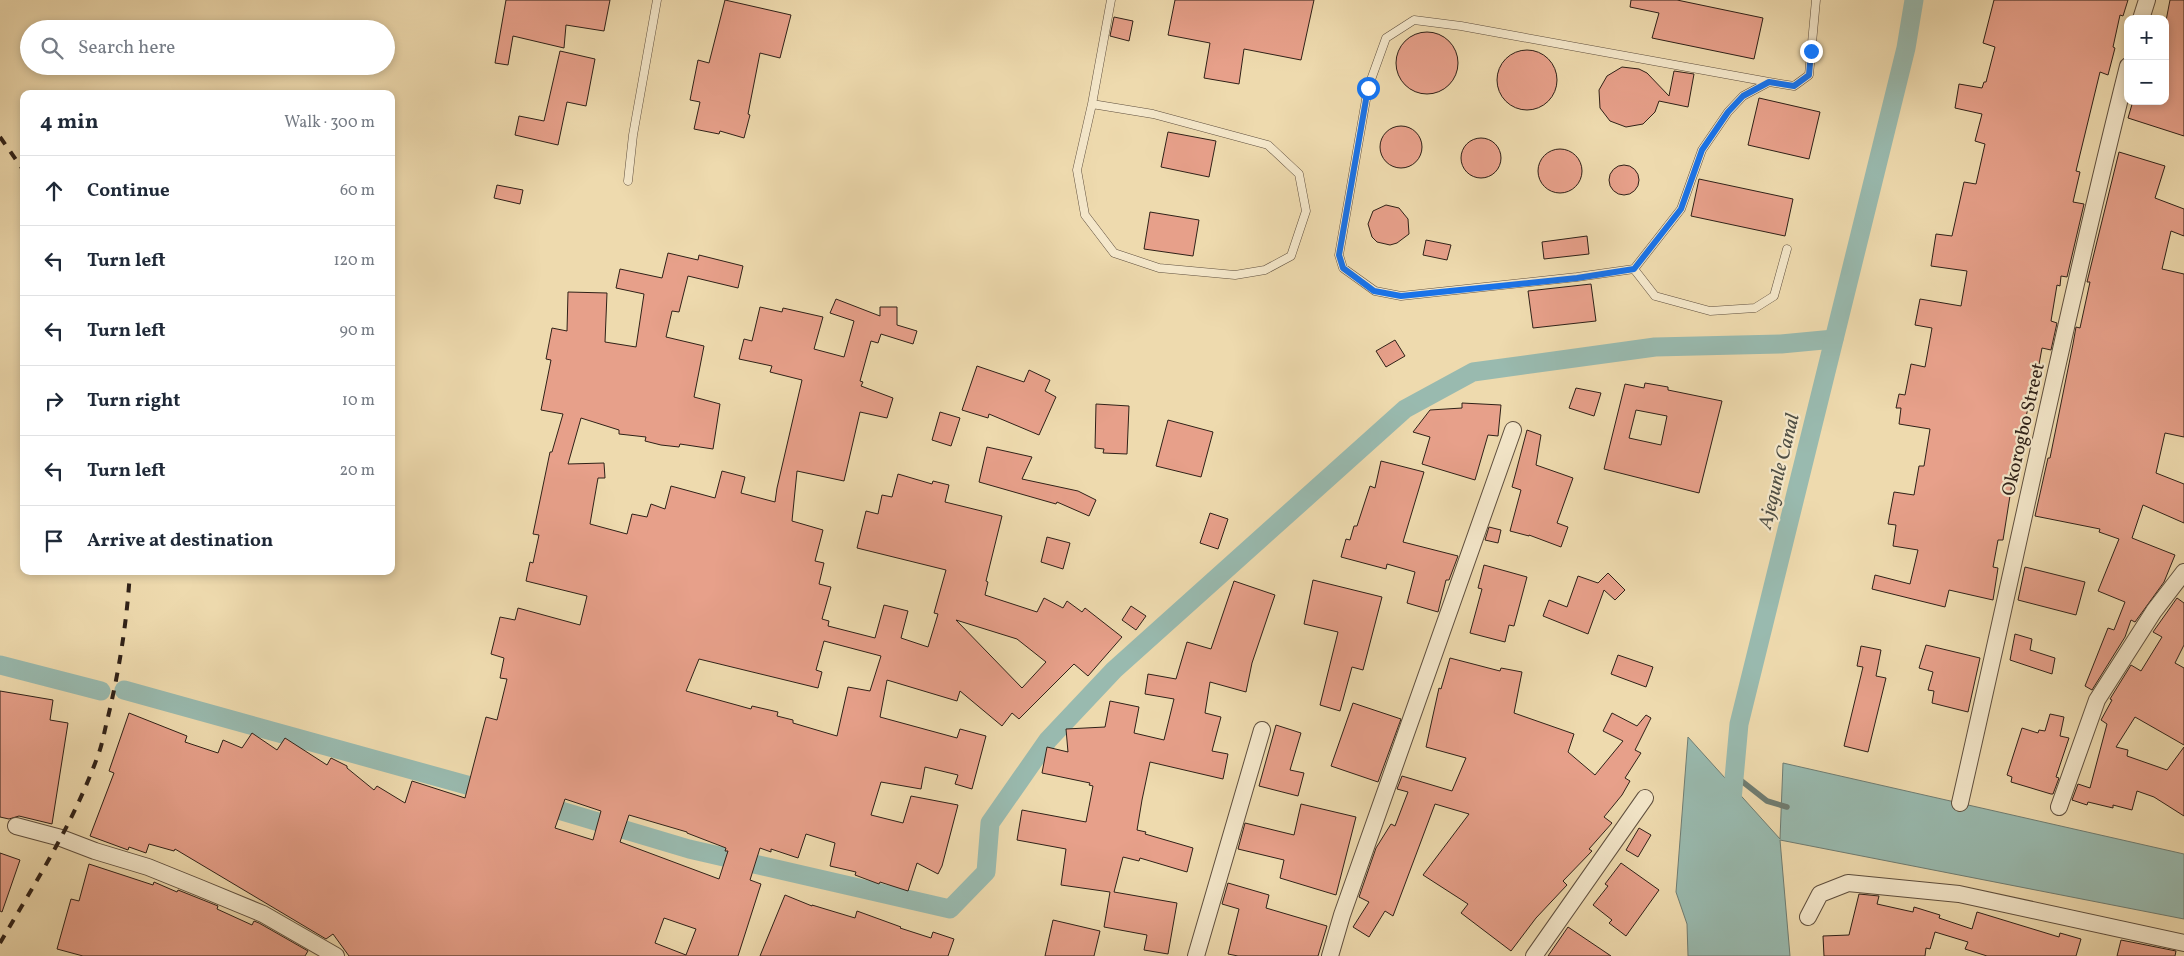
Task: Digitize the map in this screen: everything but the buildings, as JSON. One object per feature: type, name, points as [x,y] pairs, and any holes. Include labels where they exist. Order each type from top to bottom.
[{"type":"street","points":[[2142,15],[2147,0]]},
{"type":"street","name":"Okorogbo Street","points":[[1960,803],[2094,201],[2124,82]]},
{"type":"street","points":[[1330,956],[1342,915],[1513,430]]},
{"type":"street","points":[[2059,807],[2097,700],[2154,611],[2184,572]]},
{"type":"street","points":[[1198,956],[1262,730]]},
{"type":"street","points":[[1534,956],[1645,798]]},
{"type":"street","points":[[16,826],[61,838],[95,852],[148,867],[200,888],[263,914],[335,956]]},
{"type":"street","points":[[1808,917],[1820,894],[1848,883],[1959,894],[2184,942]]},
{"type":"lane","points":[[628,181],[633,135],[657,0]]},
{"type":"lane","points":[[1092,104],[1153,114],[1268,145],[1299,174],[1306,211],[1291,256],[1265,270],[1235,275],[1159,268],[1114,253],[1085,215],[1077,170],[1092,104],[1111,0]]},
{"type":"lane","points":[[1769,82],[1743,96],[1728,112],[1702,150],[1681,209],[1634,269],[1577,278],[1401,296],[1374,291],[1343,268],[1339,255],[1368,88],[1386,38],[1414,20],[1461,26],[1794,86],[1809,75],[1816,0]]},
{"type":"lane","points":[[1634,269],[1655,296],[1710,311],[1755,308],[1774,296],[1786,249]]},
{"type":"water","points":[[1688,737],[1780,839],[1783,763],[2184,854],[2184,919],[1780,840],[1790,956],[1688,956],[1687,924],[1676,892]]},
{"type":"waterway","name":"Ajegunle Canal","points":[[1731,811],[1739,724],[1906,48],[1914,0]]},
{"type":"waterway","points":[[538,804],[689,849],[950,909],[986,872],[990,823],[1048,740],[1114,670],[1405,409],[1473,372],[1655,347],[1781,344],[1834,339]]},
{"type":"waterway","points":[[0,665],[101,691]]},
{"type":"waterway","points":[[124,690],[492,792]]},
{"type":"waterway","points":[[1734,775],[1767,801],[1787,807]]},
{"type":"railway","points":[[0,137],[20,165]]},
{"type":"railway","points":[[0,943],[65,830],[99,753],[119,665],[125,628],[130,575]]},
{"type":"route","points":[[1368,88],[1339,255],[1343,268],[1374,291],[1401,296],[1577,278],[1634,269],[1666,225],[1681,209],[1702,150],[1728,112],[1743,96],[1769,82],[1794,86],[1809,75],[1811,51]]}]
